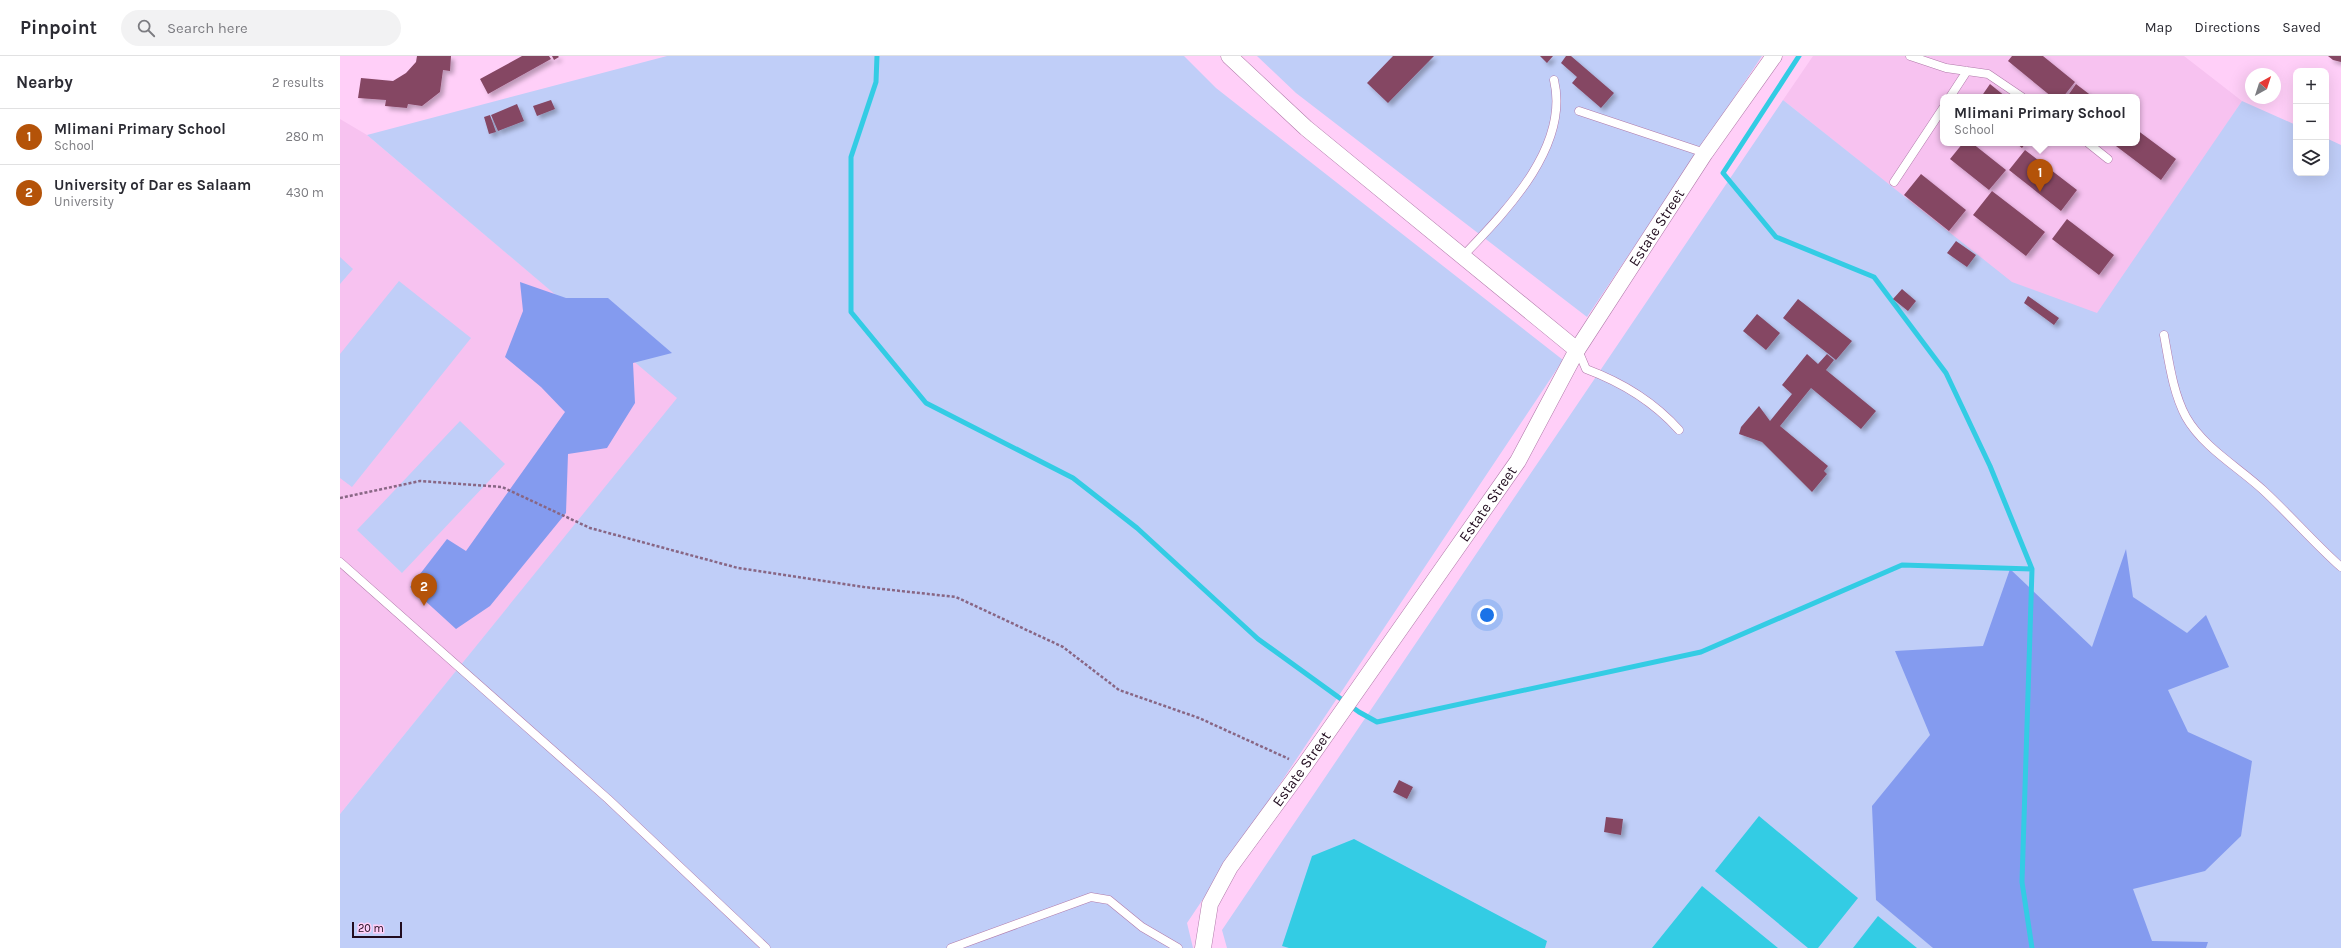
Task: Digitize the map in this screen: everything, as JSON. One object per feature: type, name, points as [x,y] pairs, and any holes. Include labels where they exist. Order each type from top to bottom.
[{"type":"street","points":[[1229,56],[1306,128],[1577,350]]},
{"type":"street","name":"Estate Street","points":[[1203,948],[1210,904],[1230,867],[1304,766],[1518,461],[1577,350],[1705,153],[1774,56]]},
{"type":"lane","points":[[1910,56],[1946,68],[1988,74],[2018,94]]},
{"type":"lane","points":[[1952,94],[1967,71]]},
{"type":"lane","points":[[1463,256],[1496,222],[1528,180],[1540,159],[1553,124],[1558,96],[1554,80]]},
{"type":"lane","points":[[1579,111],[1705,153]]},
{"type":"lane","points":[[1894,182],[1940,113]]},
{"type":"lane","points":[[2092,146],[2108,159]]},
{"type":"lane","points":[[2164,335],[2173,382],[2186,417],[2195,429],[2220,454],[2264,491],[2306,535],[2341,567]]},
{"type":"lane","points":[[1577,350],[1586,369],[1609,377],[1649,402],[1662,411],[1679,430]]},
{"type":"lane","points":[[340,562],[608,799],[766,948]]},
{"type":"lane","points":[[950,948],[1091,897],[1109,900],[1142,927],[1178,948]]},
{"type":"path","points":[[340,498],[420,480],[502,487],[590,528],[738,568],[864,587],[956,597],[1063,647],[1119,690],[1199,718],[1304,766]]},
{"type":"shaded area","points":[[667,56],[1184,56],[1216,88],[1563,360],[1187,923],[1193,948],[340,948],[340,814],[677,398],[367,135]]},
{"type":"shaded area","points":[[1257,56],[1762,56],[1587,317],[1296,93]]},
{"type":"shaded area","points":[[1813,56],[2184,56],[2242,101],[2083,340],[1783,100]]},
{"type":"shaded area","points":[[1783,100],[2012,282],[2097,313],[2242,101],[2245,104],[2249,104],[2293,124],[2293,176],[2329,176],[2329,139],[2341,145],[2341,948],[1227,948],[1222,930]]},
{"type":"shaded area","points":[[340,119],[367,135],[678,398],[340,814]]},
{"type":"shaded area","points":[[340,257],[353,269],[340,284]]},
{"type":"shaded area","points":[[399,281],[471,338],[352,487],[340,478],[340,354]]},
{"type":"shaded area","points":[[520,282],[566,298],[608,298],[672,353],[633,363],[635,403],[607,448],[568,454],[566,513],[490,606],[456,629],[410,587],[447,539],[466,551],[565,412],[541,387],[505,357],[523,311]]},
{"type":"shaded area","points":[[460,421],[505,464],[402,573],[357,530]]},
{"type":"shaded area","points":[[2126,549],[2133,597],[2187,633],[2206,615],[2229,667],[2168,690],[2188,732],[2252,761],[2241,836],[2205,871],[2133,889],[2152,941],[2208,942],[2206,948],[1933,948],[1876,900],[1872,806],[1930,735],[1895,651],[1983,646],[2010,569],[2092,647]]},
{"type":"shaded area","points":[[1759,816],[1858,898],[1818,948],[1808,948],[1715,871]]},
{"type":"shaded area","points":[[1354,839],[1547,941],[1545,948],[1289,948],[1282,946],[1312,856]]},
{"type":"shaded area","points":[[1702,886],[1778,948],[1652,948]]},
{"type":"shaded area","points":[[1878,916],[1917,948],[1853,948]]},
{"type":"building","points":[[417,56],[451,56],[450,71],[443,70],[440,92],[422,106],[408,104],[407,108],[385,106],[386,100],[358,98],[361,78],[393,81],[406,73],[416,62]]},
{"type":"building","points":[[522,56],[549,56],[551,59],[488,94],[480,79]]},
{"type":"building","points":[[552,56],[558,56],[559,57],[554,60]]},
{"type":"building","points":[[1393,56],[1434,56],[1388,103],[1367,83]]},
{"type":"building","points":[[1540,56],[1553,56],[1547,63]]},
{"type":"building","points":[[1566,56],[1571,56],[1614,93],[1601,108],[1572,83],[1577,77],[1561,63]]},
{"type":"building","points":[[2012,56],[2043,56],[2075,82],[2065,94],[2048,94],[2008,61]]},
{"type":"building","points":[[2328,56],[2341,56],[2341,62],[2333,60]]},
{"type":"building","points":[[1990,84],[2002,94],[1983,94]]},
{"type":"building","points":[[2076,84],[2089,94],[2069,94]]},
{"type":"building","points":[[551,100],[555,109],[537,116],[533,106]]},
{"type":"building","points":[[517,104],[524,121],[498,131],[491,115]]},
{"type":"building","points":[[490,115],[496,132],[489,134],[484,117]]},
{"type":"building","points":[[2140,132],[2176,159],[2161,180],[2116,146],[2140,146]]},
{"type":"building","points":[[1961,146],[1976,146],[2006,170],[1989,190],[1950,159]]},
{"type":"building","points":[[2025,150],[2077,190],[2061,211],[2009,170]]},
{"type":"building","points":[[1921,174],[1966,210],[1949,231],[1904,195]]},
{"type":"building","points":[[1992,191],[2045,232],[2026,256],[1973,215]]},
{"type":"building","points":[[2067,219],[2114,255],[2099,275],[2052,239]]},
{"type":"building","points":[[1956,241],[1976,255],[1967,267],[1947,253]]},
{"type":"building","points":[[1902,289],[1916,301],[1908,311],[1893,299]]},
{"type":"building","points":[[2028,296],[2059,318],[2054,325],[2024,303]]},
{"type":"building","points":[[1798,299],[1852,341],[1836,360],[1783,318]]},
{"type":"building","points":[[1757,314],[1780,333],[1766,350],[1743,331]]},
{"type":"building","points":[[1807,354],[1818,364],[1827,354],[1834,360],[1826,370],[1876,411],[1861,429],[1811,388],[1780,426],[1828,466],[1824,471],[1827,474],[1812,492],[1762,442],[1739,434],[1741,427],[1759,406],[1770,421],[1792,394],[1782,385]]},
{"type":"building","points":[[1399,780],[1413,787],[1407,799],[1393,792]]},
{"type":"building","points":[[1606,817],[1623,819],[1621,835],[1604,832]]},
{"type":"waterway","points":[[877,56],[876,82],[851,157],[851,312],[926,403],[1073,478],[1137,528],[1258,639],[1359,712],[1377,722],[1701,652],[1902,565],[2032,569]]},
{"type":"waterway","points":[[1799,56],[1723,173],[1776,237],[1874,277],[1946,373],[1990,466],[2032,569],[2022,882],[2032,948]]},
{"type":"place","name":"Mlimani Primary School","points":[[2040,192]]},
{"type":"place","name":"University of Dar es Salaam","points":[[424,606]]}]
